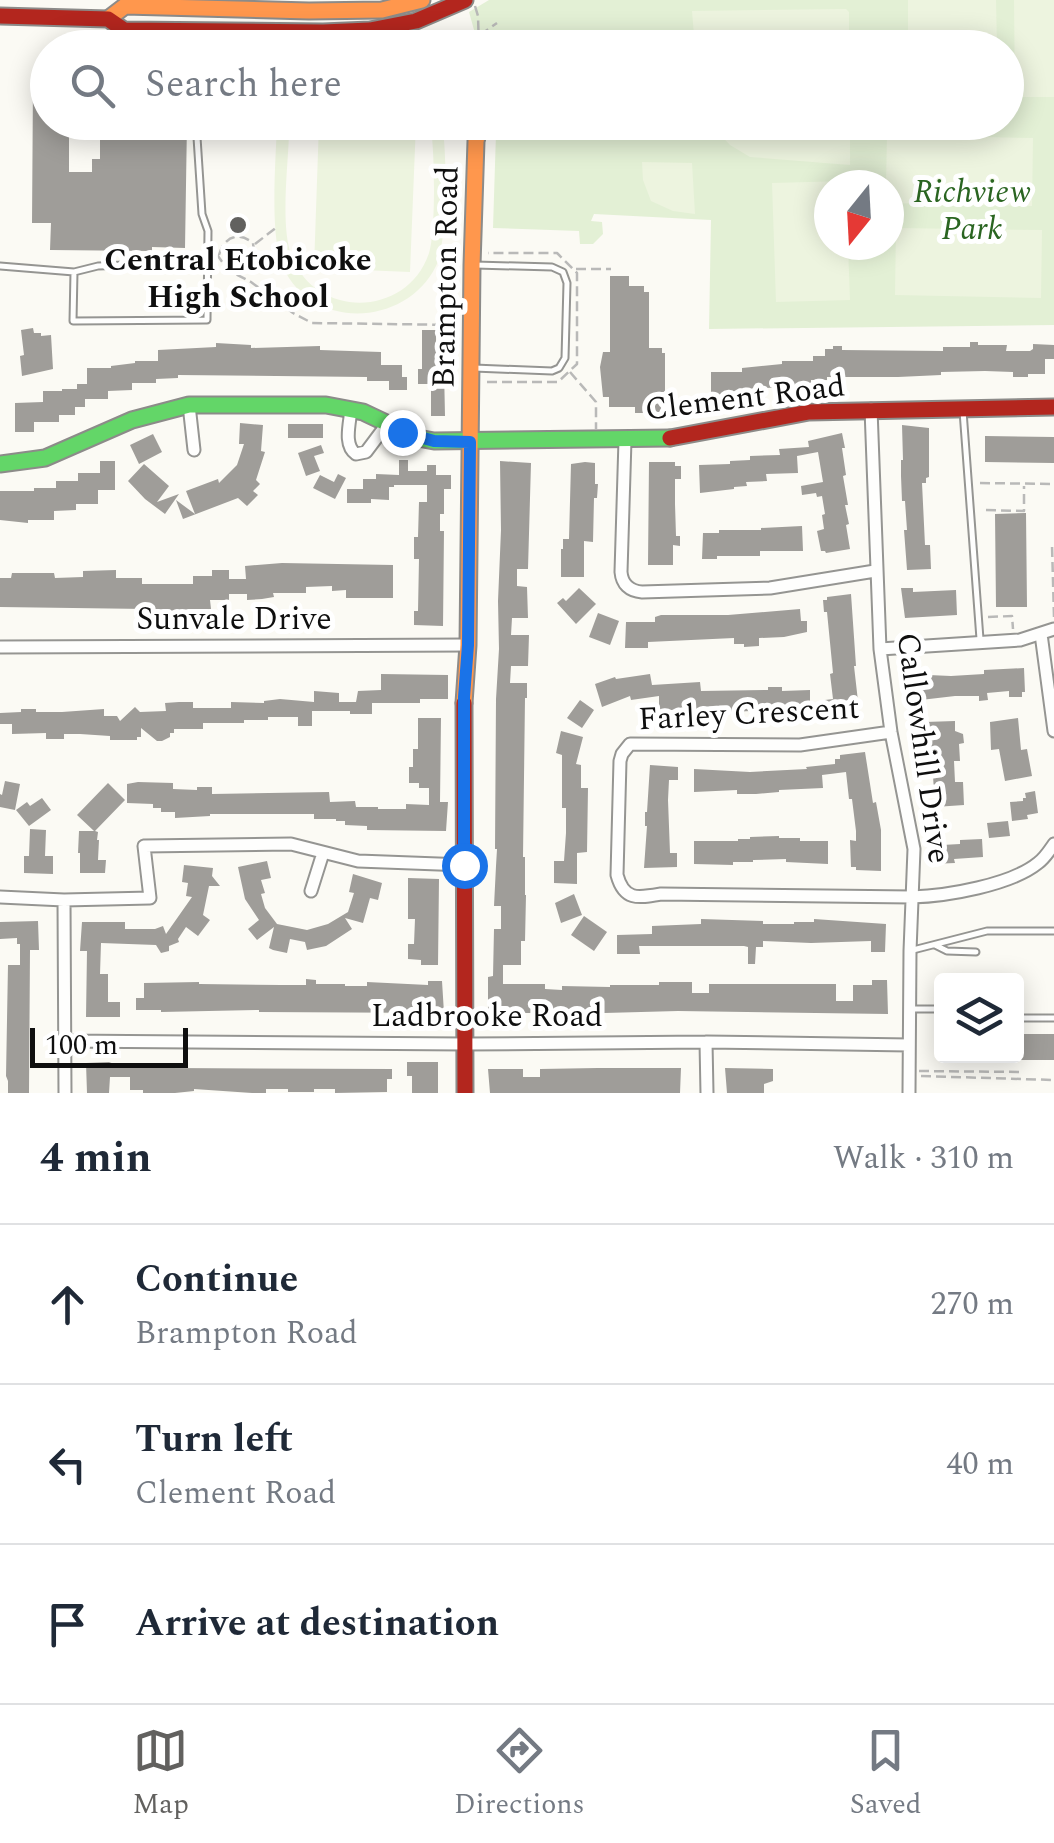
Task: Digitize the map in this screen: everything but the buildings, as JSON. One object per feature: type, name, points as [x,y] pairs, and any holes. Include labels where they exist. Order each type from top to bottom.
[{"type":"street","points":[[108,18],[125,6],[309,12],[422,0]]},
{"type":"street","points":[[374,30],[437,15],[468,0]]},
{"type":"street","points":[[381,5],[386,28]]},
{"type":"street","points":[[0,16],[108,18],[124,30]]},
{"type":"street","name":"Brampton Road","points":[[465,1093],[464,697],[476,140]]},
{"type":"street","points":[[190,405],[194,450]]},
{"type":"street","name":"Clement Road","points":[[0,464],[45,458],[132,420],[190,405],[326,405],[370,415],[418,438],[470,442],[676,438],[809,412],[1054,407]]},
{"type":"street","points":[[351,409],[348,445],[356,454],[366,452],[387,424]]},
{"type":"street","name":"Callowhill Drive","points":[[871,410],[880,649],[914,849],[909,1093]]},
{"type":"street","points":[[625,440],[621,575],[630,589],[752,589],[876,570]]},
{"type":"street","points":[[880,649],[1014,640],[1050,630],[1054,731]]},
{"type":"street","name":"Sunvale Drive","points":[[0,647],[468,645]]},
{"type":"street","name":"Farley Crescent","points":[[892,732],[800,745],[630,744],[620,761],[617,875],[628,895],[640,897],[912,897]]},
{"type":"street","points":[[0,897],[150,898],[144,846],[291,844],[358,861],[464,865]]},
{"type":"street","points":[[912,897],[946,895],[1021,873],[1035,866],[1054,844]]},
{"type":"street","points":[[311,890],[323,853]]},
{"type":"street","points":[[64,900],[65,1093]]},
{"type":"street","name":"Ladbrooke Road","points":[[64,1041],[909,1045]]},
{"type":"street","points":[[706,1042],[706,1093]]},
{"type":"lane","points":[[108,18],[110,0]]},
{"type":"lane","points":[[74,272],[74,321],[207,320],[208,230],[202,214],[197,140]]},
{"type":"lane","points":[[0,266],[74,272],[98,266],[209,259]]},
{"type":"lane","points":[[471,368],[552,371],[563,363],[567,283],[560,270],[552,267],[472,265]]},
{"type":"lane","points":[[962,408],[980,642]]},
{"type":"lane","points":[[910,951],[988,931],[1054,931]]},
{"type":"lane","points":[[935,945],[947,951],[976,952]]},
{"type":"lane","points":[[910,1009],[934,1009]]},
{"type":"lane","points":[[1024,1018],[1054,1018]]},
{"type":"path","points":[[468,0],[478,16],[478,30]]},
{"type":"path","points":[[490,30],[497,23]]},
{"type":"path","points":[[254,245],[277,227]]},
{"type":"path","points":[[237,274],[250,268],[255,260],[254,245],[242,236],[223,243],[218,256],[224,267],[312,323],[472,326]]},
{"type":"path","points":[[487,382],[558,382],[577,364],[574,270],[558,253],[488,253]]},
{"type":"path","points":[[209,259],[218,256]]},
{"type":"path","points":[[255,260],[279,261]]},
{"type":"path","points":[[560,270],[611,269]]},
{"type":"path","points":[[563,363],[596,402],[596,440]]},
{"type":"path","points":[[980,483],[1054,484]]},
{"type":"path","points":[[986,510],[1024,511],[1024,484]]},
{"type":"path","points":[[1050,630],[1054,546]]},
{"type":"path","points":[[978,617],[1012,616],[1014,640]]},
{"type":"path","points":[[1023,1065],[1023,1079]]},
{"type":"path","points":[[909,1074],[1023,1072]]},
{"type":"path","points":[[909,1074],[1054,1080]]},
{"type":"green space","name":"Richview Park","points":[[489,0],[1054,0],[1054,325],[709,329],[711,220],[594,214],[591,221],[602,222],[603,234],[593,244],[580,244],[579,231],[493,228],[496,140],[1024,140],[1024,30],[474,30],[469,12]]},
{"type":"green space","points":[[908,0],[996,0],[997,30],[908,30]]},
{"type":"green space","points":[[1014,0],[1054,0],[1054,97],[1024,97],[1024,30],[1014,30]]},
{"type":"green space","points":[[846,9],[849,30],[694,30],[692,11]]},
{"type":"green space","points":[[1033,138],[1032,206],[904,203],[904,170],[886,170],[887,140]]},
{"type":"green space","points":[[276,140],[289,140],[288,245],[304,278],[321,292],[341,300],[362,303],[383,299],[418,274],[429,253],[434,188],[432,140],[444,140],[443,237],[436,266],[422,286],[404,301],[382,310],[336,311],[297,288],[279,253],[274,197]]},
{"type":"green space","points":[[318,140],[415,140],[410,272],[314,268]]},
{"type":"green space","points":[[725,140],[850,140],[850,165],[750,157]]},
{"type":"green space","points":[[642,162],[692,163],[695,214],[673,211],[651,201],[643,180]]},
{"type":"green space","points":[[814,182],[814,260],[849,260],[850,300],[776,302],[772,183]]},
{"type":"green space","points":[[904,228],[1042,230],[1041,298],[895,295],[896,260],[904,260]]},
{"type":"traffic: fast","points":[[0,464],[45,458],[132,420],[189,405],[326,405],[363,412],[418,438],[434,441],[670,438]]},
{"type":"traffic: slow","points":[[108,19],[125,6],[382,10],[422,0]]},
{"type":"traffic: slow","points":[[464,703],[476,140]]},
{"type":"traffic: jam","points":[[370,30],[416,21],[465,0]]},
{"type":"traffic: jam","points":[[0,16],[108,19],[124,30]]},
{"type":"traffic: jam","points":[[670,438],[809,412],[1054,407]]},
{"type":"traffic: jam","points":[[464,703],[465,1093]]},
{"type":"place","name":"Central Etobicoke High School","points":[[238,225]]},
{"type":"route","points":[[402,432],[434,441],[470,442],[464,865]]}]
